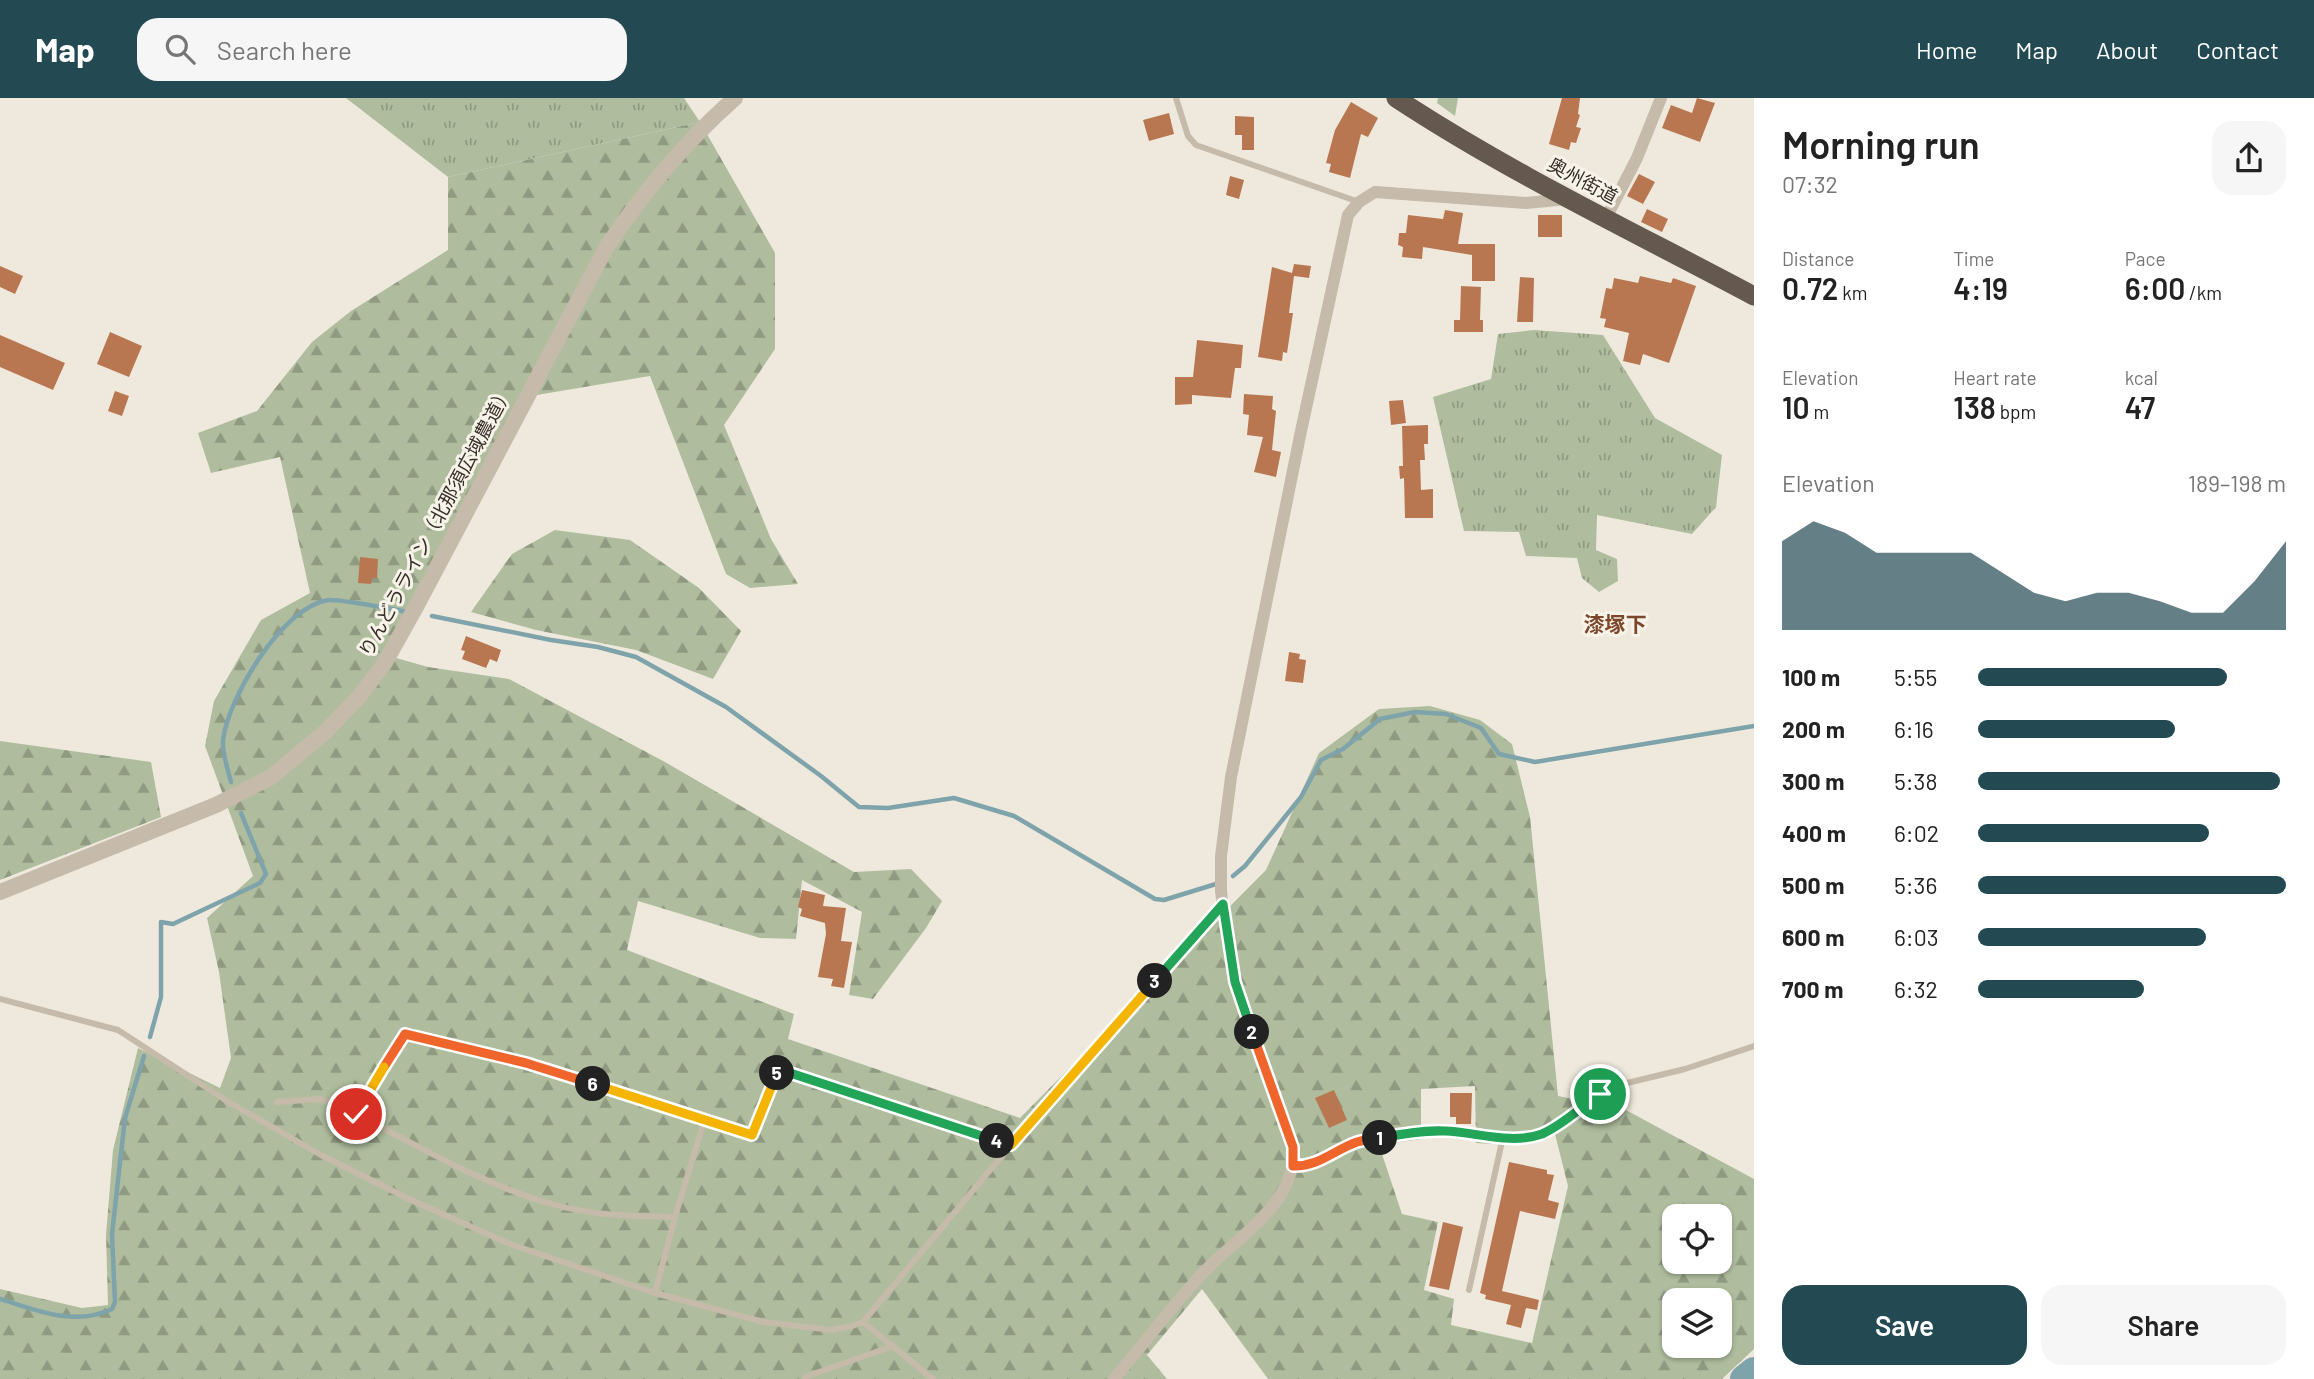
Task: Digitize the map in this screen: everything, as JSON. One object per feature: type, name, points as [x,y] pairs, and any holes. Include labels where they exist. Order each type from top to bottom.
[{"type":"highway","name":"奥州街道","points":[[1396,98],[1442,129],[1754,296]]},
{"type":"street","name":"りんどうライン（北那須広域農道）","points":[[0,892],[216,805],[271,777],[324,733],[359,697],[384,664],[417,605],[606,248],[628,214],[663,171],[689,141],[735,98]]},
{"type":"street","points":[[1606,218],[1637,158],[1661,98]]},
{"type":"street","points":[[1114,1379],[1203,1273],[1262,1221],[1276,1202],[1293,1166],[1293,1147],[1240,999],[1229,950],[1221,856],[1231,776],[1348,215],[1359,202],[1375,192],[1526,203],[1569,198]]},
{"type":"lane","points":[[1176,98],[1188,136],[1196,145],[1359,202]]},
{"type":"lane","points":[[0,999],[118,1030],[227,1101],[321,1155],[409,1199],[510,1244],[655,1293],[764,1322],[832,1329],[863,1322],[1011,1145],[1223,904]]},
{"type":"lane","points":[[356,1114],[405,1034],[526,1063],[752,1135],[778,1069],[1011,1145]]},
{"type":"lane","points":[[1293,1166],[1317,1163],[1357,1142],[1400,1134],[1445,1131],[1530,1137],[1559,1125],[1600,1094],[1622,1084],[1685,1069],[1754,1046]]},
{"type":"lane","points":[[277,1102],[320,1099],[356,1114],[490,1181],[552,1204],[586,1212],[675,1217]]},
{"type":"lane","points":[[655,1293],[705,1118]]},
{"type":"lane","points":[[1469,1290],[1503,1137]]},
{"type":"lane","points":[[863,1322],[933,1379]]},
{"type":"lane","points":[[805,1379],[893,1346]]},
{"type":"green space","points":[[346,98],[684,98],[700,122],[448,177]]},
{"type":"green space","points":[[1438,98],[1458,98],[1455,116],[1437,103]]},
{"type":"green space","points":[[700,122],[775,253],[775,349],[724,425],[771,539],[798,584],[750,588],[726,574],[650,376],[519,398],[396,658],[428,667],[509,679],[665,762],[854,872],[911,869],[942,901],[926,928],[873,999],[849,995],[862,912],[802,880],[796,939],[760,938],[638,901],[627,950],[794,1014],[788,1039],[1020,1118],[1266,870],[1319,753],[1379,709],[1430,706],[1480,720],[1512,744],[1530,817],[1558,1096],[1624,1109],[1754,1179],[1754,1349],[1722,1379],[1268,1379],[1202,1289],[1147,1355],[1167,1379],[0,1379],[0,1289],[82,1308],[108,1305],[106,1235],[113,1150],[138,1048],[220,1088],[231,1058],[219,972],[207,918],[253,876],[205,746],[214,701],[261,620],[310,593],[280,457],[211,473],[198,433],[257,411],[312,342],[351,311],[448,250],[448,177]],"holes":[[[1475,1086],[1476,1143],[1509,1145],[1555,1134],[1568,1186],[1532,1343],[1451,1325],[1454,1299],[1424,1290],[1438,1222],[1402,1214],[1379,1145],[1421,1139],[1421,1089]]]},
{"type":"green space","points":[[1534,330],[1603,335],[1655,418],[1722,455],[1716,507],[1692,534],[1597,515],[1596,550],[1617,559],[1618,581],[1599,592],[1582,578],[1577,558],[1526,556],[1519,532],[1464,531],[1433,397],[1491,379],[1498,334]]},
{"type":"green space","points":[[555,530],[630,540],[699,588],[741,631],[713,679],[636,650],[536,630],[471,612],[512,554]]},
{"type":"green space","points":[[0,741],[151,762],[161,817],[0,880]]},
{"type":"building","points":[[1562,98],[1580,98],[1580,115],[1576,127],[1581,128],[1576,143],[1571,142],[1569,150],[1549,144]]},
{"type":"building","points":[[1697,98],[1715,103],[1700,142],[1662,128],[1671,105],[1692,113]]},
{"type":"building","points":[[1351,102],[1378,118],[1368,137],[1361,134],[1350,178],[1329,172],[1331,164],[1326,163],[1335,130]]},
{"type":"building","points":[[1169,113],[1174,134],[1149,141],[1143,120]]},
{"type":"building","points":[[1235,116],[1254,117],[1254,150],[1242,150],[1242,135],[1235,135]]},
{"type":"building","points":[[1639,174],[1655,182],[1643,204],[1627,196]]},
{"type":"building","points":[[1230,176],[1244,180],[1239,199],[1226,195]]},
{"type":"building","points":[[1647,209],[1668,219],[1662,232],[1641,222]]},
{"type":"building","points":[[1445,210],[1463,213],[1458,244],[1495,244],[1495,281],[1472,281],[1472,255],[1423,247],[1422,259],[1402,257],[1403,247],[1398,245],[1399,233],[1406,233],[1408,215],[1443,219]]},
{"type":"building","points":[[1538,215],[1562,215],[1562,237],[1538,237]]},
{"type":"building","points":[[1294,264],[1311,266],[1309,278],[1294,276],[1289,313],[1293,313],[1287,353],[1283,352],[1282,361],[1258,357],[1272,267],[1292,273]]},
{"type":"building","points":[[0,266],[23,276],[15,294],[0,287]]},
{"type":"building","points":[[1640,276],[1671,283],[1673,278],[1696,286],[1669,363],[1643,354],[1640,365],[1623,361],[1629,333],[1604,327],[1606,319],[1600,318],[1606,288],[1612,289],[1614,278],[1638,283]]},
{"type":"building","points":[[1520,277],[1534,278],[1533,322],[1517,322]]},
{"type":"building","points":[[1461,286],[1481,287],[1480,320],[1483,320],[1483,332],[1454,332],[1454,320],[1460,320]]},
{"type":"building","points":[[110,332],[142,346],[129,377],[97,364]]},
{"type":"building","points":[[0,335],[65,363],[53,390],[0,367]]},
{"type":"building","points":[[1197,340],[1243,345],[1241,368],[1235,368],[1231,398],[1192,395],[1192,404],[1175,405],[1175,377],[1193,377]]},
{"type":"building","points":[[115,391],[129,396],[122,416],[108,411]]},
{"type":"building","points":[[1244,394],[1273,396],[1272,409],[1276,411],[1272,450],[1281,452],[1276,477],[1254,472],[1263,437],[1247,435],[1249,415],[1243,414]]},
{"type":"building","points":[[1403,400],[1406,423],[1391,425],[1389,401]]},
{"type":"building","points":[[1428,425],[1428,444],[1424,444],[1425,460],[1420,460],[1421,490],[1433,489],[1433,518],[1405,518],[1404,478],[1400,479],[1399,466],[1403,466],[1402,426]]},
{"type":"building","points":[[360,557],[378,559],[377,578],[372,578],[371,584],[358,583]]},
{"type":"building","points":[[466,636],[501,650],[497,662],[490,659],[486,668],[462,659],[465,651],[461,650]]},
{"type":"building","points":[[1289,652],[1300,654],[1299,659],[1306,660],[1303,683],[1285,681]]},
{"type":"building","points":[[802,890],[825,895],[823,906],[846,908],[841,941],[852,942],[844,988],[831,986],[833,979],[818,977],[826,934],[825,923],[800,916],[802,909],[798,907]]},
{"type":"building","points":[[1334,1090],[1347,1120],[1329,1128],[1315,1098]]},
{"type":"building","points":[[1450,1093],[1472,1093],[1471,1124],[1456,1124],[1456,1117],[1450,1117]]},
{"type":"building","points":[[1509,1162],[1547,1170],[1547,1174],[1554,1175],[1548,1200],[1559,1203],[1555,1219],[1520,1211],[1502,1291],[1539,1300],[1537,1310],[1526,1308],[1521,1328],[1506,1324],[1511,1305],[1485,1299],[1486,1295],[1480,1293]]},
{"type":"building","points":[[1443,1222],[1463,1227],[1449,1290],[1429,1286]]},
{"type":"waterway","points":[[231,782],[223,745],[227,722],[246,679],[260,657],[293,619],[310,606],[328,600],[408,612]]},
{"type":"waterway","points":[[432,616],[598,647],[636,657],[726,707],[859,807],[888,808],[954,798],[1014,816],[1155,899],[1164,900],[1216,884]]},
{"type":"waterway","points":[[1233,876],[1245,866],[1301,797],[1321,760],[1343,749],[1380,719],[1415,712],[1446,714],[1481,728],[1499,754],[1535,762],[1754,726]]},
{"type":"waterway","points":[[150,1037],[161,997],[161,922],[173,924],[260,883],[266,874],[241,813]]},
{"type":"waterway","points":[[0,1299],[42,1312],[70,1317],[84,1317],[112,1309],[115,1302],[112,1234],[125,1118],[144,1056]]},
{"type":"waterway","points":[[1744,1379],[1754,1371]]},
{"type":"district","name":"漆塚下","points":[[1615,623]]},
{"type":"route","points":[[356,1114],[405,1034],[526,1063],[752,1135],[778,1069],[1011,1145],[1223,904],[1224,925],[1235,982],[1293,1147],[1293,1166],[1317,1163],[1357,1142],[1400,1134],[1445,1131],[1488,1137],[1530,1137],[1559,1125],[1600,1094]]}]
